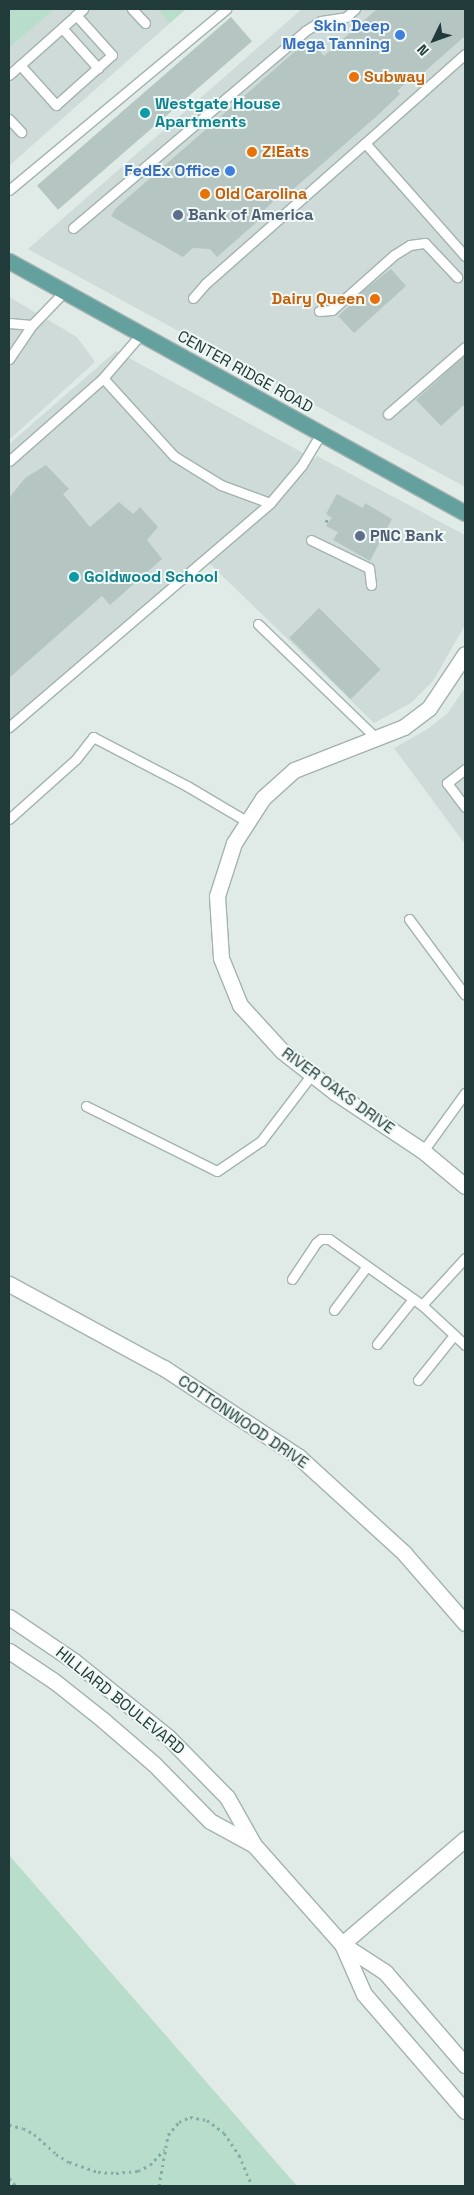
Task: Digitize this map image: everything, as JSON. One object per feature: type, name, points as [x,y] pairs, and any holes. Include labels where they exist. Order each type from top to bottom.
[{"type":"main road","name":"CENTER RIDGE ROAD","points":[[9,261],[465,513]]},
{"type":"street","name":"RIVER OAKS DRIVE","points":[[465,654],[429,708],[404,727],[377,739],[320,758],[294,770],[263,798],[234,843],[217,896],[221,958],[240,1005],[282,1052],[423,1152],[465,1186]]},
{"type":"street","name":"COTTONWOOD DRIVE","points":[[9,1284],[164,1368],[299,1456],[404,1553],[465,1623]]},
{"type":"street","name":"HILLIARD BOULEVARD","points":[[9,1617],[74,1661],[168,1737],[227,1797],[254,1845],[342,1944],[386,1972],[465,2065]]},
{"type":"street","name":"HILLIARD BOULEVARD","points":[[9,1651],[54,1681],[102,1720],[154,1764],[210,1821],[254,1845]]},
{"type":"street","points":[[342,1944],[465,1838]]},
{"type":"street","name":"HILLIARD BOULEVARD","points":[[342,1944],[364,1994],[465,2111]]},
{"type":"lane","points":[[132,9],[145,22]]},
{"type":"lane","points":[[9,190],[226,9]]},
{"type":"lane","points":[[73,228],[305,31],[321,21],[346,16],[354,9]]},
{"type":"lane","points":[[9,75],[20,65],[80,12],[112,55],[56,104],[20,65]]},
{"type":"lane","points":[[62,28],[98,68]]},
{"type":"lane","points":[[193,298],[205,284],[465,54]]},
{"type":"lane","points":[[9,119],[21,132]]},
{"type":"lane","points":[[365,143],[465,256]]},
{"type":"lane","points":[[319,311],[332,310],[394,255],[419,242],[425,243],[432,249],[457,277]]},
{"type":"lane","points":[[9,359],[32,325],[64,292]]},
{"type":"lane","points":[[9,323],[32,325]]},
{"type":"lane","points":[[9,461],[103,378],[141,334]]},
{"type":"lane","points":[[388,414],[465,347]]},
{"type":"lane","points":[[103,378],[174,456],[221,485],[270,502]]},
{"type":"lane","points":[[9,727],[270,502],[302,465],[321,433]]},
{"type":"lane","points":[[311,540],[369,568],[371,585]]},
{"type":"lane","points":[[258,624],[377,739]]},
{"type":"lane","points":[[9,819],[76,759],[93,737],[188,786],[248,822]]},
{"type":"lane","points":[[465,769],[447,783],[465,808]]},
{"type":"lane","points":[[409,919],[465,995]]},
{"type":"lane","points":[[86,1106],[217,1171],[261,1141],[312,1074]]},
{"type":"lane","points":[[423,1152],[465,1093]]},
{"type":"lane","points":[[292,1279],[311,1250],[322,1238],[329,1239],[422,1305],[465,1345]]},
{"type":"lane","points":[[422,1305],[465,1258]]},
{"type":"lane","points":[[334,1310],[367,1266]]},
{"type":"lane","points":[[377,1344],[413,1299]]},
{"type":"lane","points":[[418,1380],[454,1335]]},
{"type":"path","points":[[326,522],[329,516]]},
{"type":"path","points":[[159,2186],[168,2135],[179,2122],[190,2117],[207,2120],[229,2139],[240,2155],[252,2186]]},
{"type":"path","points":[[9,2125],[22,2128],[34,2134],[56,2154],[69,2162],[98,2172],[138,2171],[150,2165],[165,2150]]},
{"type":"path","points":[[9,2178],[16,2186]]},
{"type":"shaded area","points":[[55,9],[157,9],[170,23],[9,166],[9,48]]},
{"type":"shaded area","points":[[302,9],[465,9],[465,487],[28,249]]},
{"type":"shaded area","points":[[9,297],[77,337],[95,362],[9,440]]},
{"type":"shaded area","points":[[116,351],[314,459],[317,456],[465,535],[465,625],[433,681],[411,703],[374,723],[208,562],[9,736],[9,444]]},
{"type":"shaded area","points":[[465,688],[465,844],[394,748],[426,730],[447,714]]},
{"type":"green space","points":[[9,9],[55,9],[9,48]]},
{"type":"green space","points":[[157,9],[186,9],[170,23]]},
{"type":"green space","points":[[9,1855],[101,1961],[297,2186],[9,2186]]},
{"type":"building","points":[[377,9],[465,9],[465,36],[422,74],[419,71],[397,91],[400,94],[378,115],[281,200],[278,197],[256,218],[258,221],[217,257],[210,249],[193,248],[183,257],[111,216],[116,208],[309,39],[324,56]]},
{"type":"building","name":"Westgate House Apartments","points":[[231,17],[252,41],[58,210],[37,186]]},
{"type":"building","points":[[391,269],[406,286],[354,333],[338,316],[359,297],[357,296]]},
{"type":"building","points":[[465,355],[465,404],[441,426],[416,400]]},
{"type":"building","name":"Goldwood School","points":[[46,465],[69,489],[63,494],[90,527],[119,502],[133,514],[140,507],[158,527],[147,540],[162,559],[110,605],[102,596],[9,678],[9,498],[25,478]]},
{"type":"building","name":"PNC Bank","points":[[337,494],[363,508],[365,503],[392,519],[370,561],[333,540],[338,532],[326,526],[332,517],[326,514]]},
{"type":"building","points":[[319,608],[381,670],[351,699],[289,638]]},
{"type":"place","name":"Skin Deep Mega Tanning","points":[[400,35]]},
{"type":"place","name":"Subway","points":[[354,77]]},
{"type":"place","name":"Westgate House Apartments","points":[[145,113]]},
{"type":"place","name":"Z!Eats","points":[[252,152]]},
{"type":"place","name":"FedEx Office","points":[[230,171]]},
{"type":"place","name":"Old Carolina","points":[[205,194]]},
{"type":"place","name":"Bank of America","points":[[178,215]]},
{"type":"place","name":"Dairy Queen","points":[[375,299]]},
{"type":"place","name":"PNC Bank","points":[[360,536]]},
{"type":"place","name":"Goldwood School","points":[[74,577]]}]
